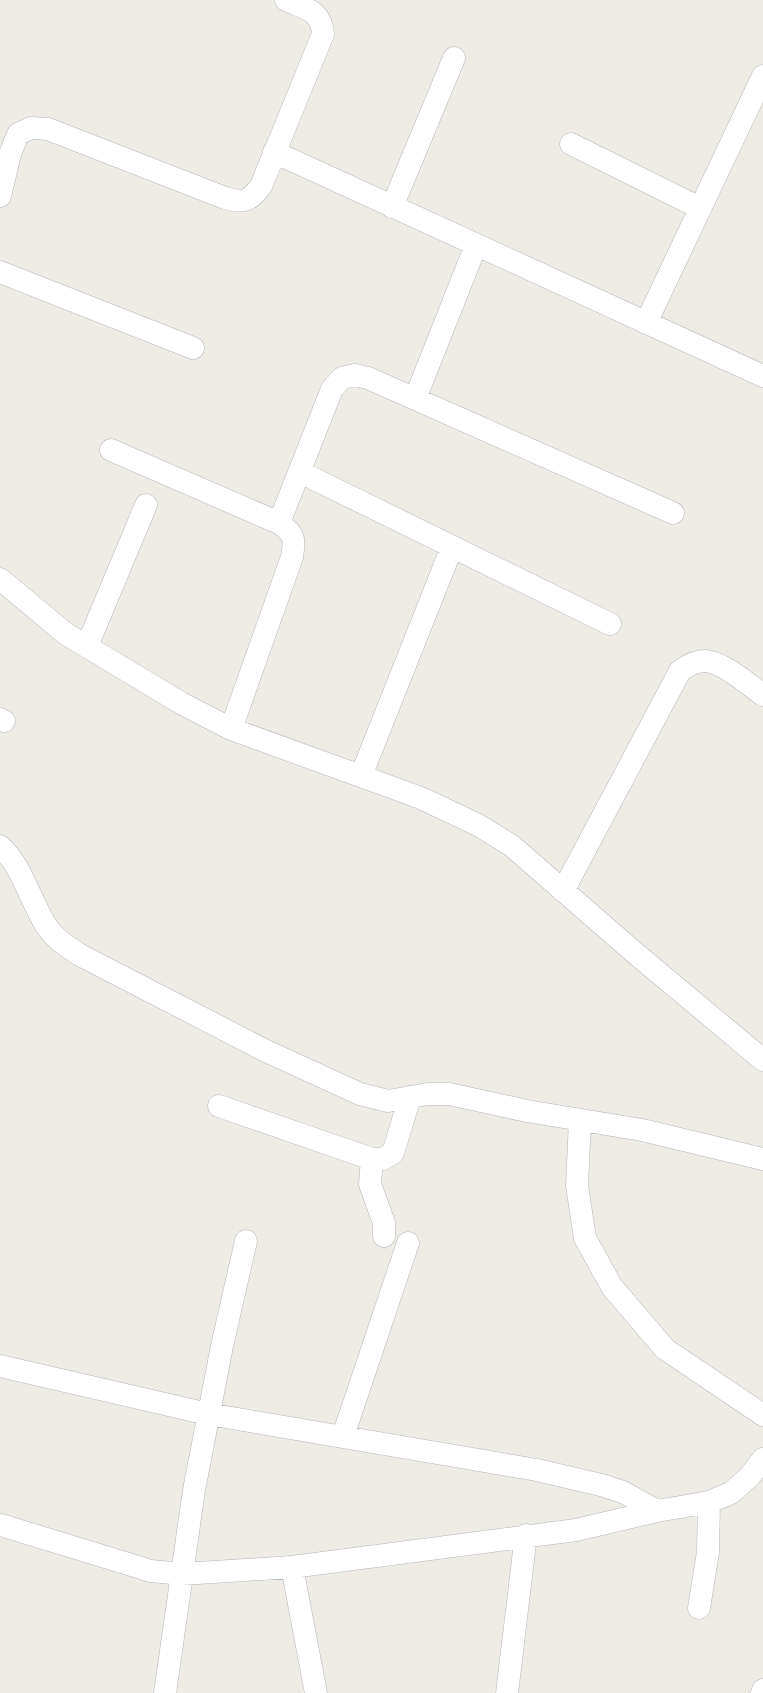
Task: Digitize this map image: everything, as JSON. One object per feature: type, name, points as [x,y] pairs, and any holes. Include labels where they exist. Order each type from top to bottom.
[{"type":"street","points":[[0,196],[10,154],[18,134],[32,128],[48,129],[217,195],[240,202],[252,198],[261,186],[323,34],[322,22],[312,12],[286,0]]},
{"type":"street","points":[[392,207],[454,58]]},
{"type":"street","points":[[646,323],[700,208],[760,89]]},
{"type":"street","points":[[571,144],[700,208]]},
{"type":"street","points":[[274,152],[763,376]]},
{"type":"street","points":[[415,399],[476,245]]},
{"type":"street","points":[[0,272],[193,348]]},
{"type":"street","points":[[279,523],[332,389],[342,378],[355,375],[368,378],[673,513]]},
{"type":"street","points":[[111,450],[279,523],[289,530],[295,541],[292,557],[232,729]]},
{"type":"street","points":[[300,472],[610,624]]},
{"type":"street","points":[[87,646],[146,505]]},
{"type":"street","points":[[361,776],[452,547]]},
{"type":"street","points":[[0,579],[66,634],[181,703],[232,729],[421,798],[478,826],[512,846],[763,1060]]},
{"type":"street","points":[[564,891],[680,671],[691,663],[706,660],[722,666],[763,695]]},
{"type":"street","points":[[0,846],[7,852],[25,882],[48,928],[63,944],[80,955],[266,1051],[360,1094],[388,1101],[428,1094],[449,1094],[527,1111],[642,1130],[763,1159]]},
{"type":"street","points":[[219,1106],[372,1159],[383,1159],[393,1153],[410,1098]]},
{"type":"street","points":[[580,1120],[577,1186],[585,1238],[612,1287],[665,1349],[763,1415]]},
{"type":"street","points":[[372,1159],[370,1184],[384,1223],[384,1236]]},
{"type":"street","points":[[165,1693],[182,1574],[208,1414],[246,1242]]},
{"type":"street","points":[[343,1436],[408,1243]]},
{"type":"street","points":[[0,1366],[208,1414],[537,1470],[601,1484],[624,1492],[657,1511]]},
{"type":"street","points":[[1,1525],[152,1571],[182,1574],[292,1567],[576,1530],[657,1511],[709,1502],[731,1493],[749,1477],[763,1459]]},
{"type":"street","points":[[699,1608],[708,1552],[709,1502]]},
{"type":"street","points":[[507,1693],[526,1536]]},
{"type":"street","points":[[292,1567],[316,1693]]}]
